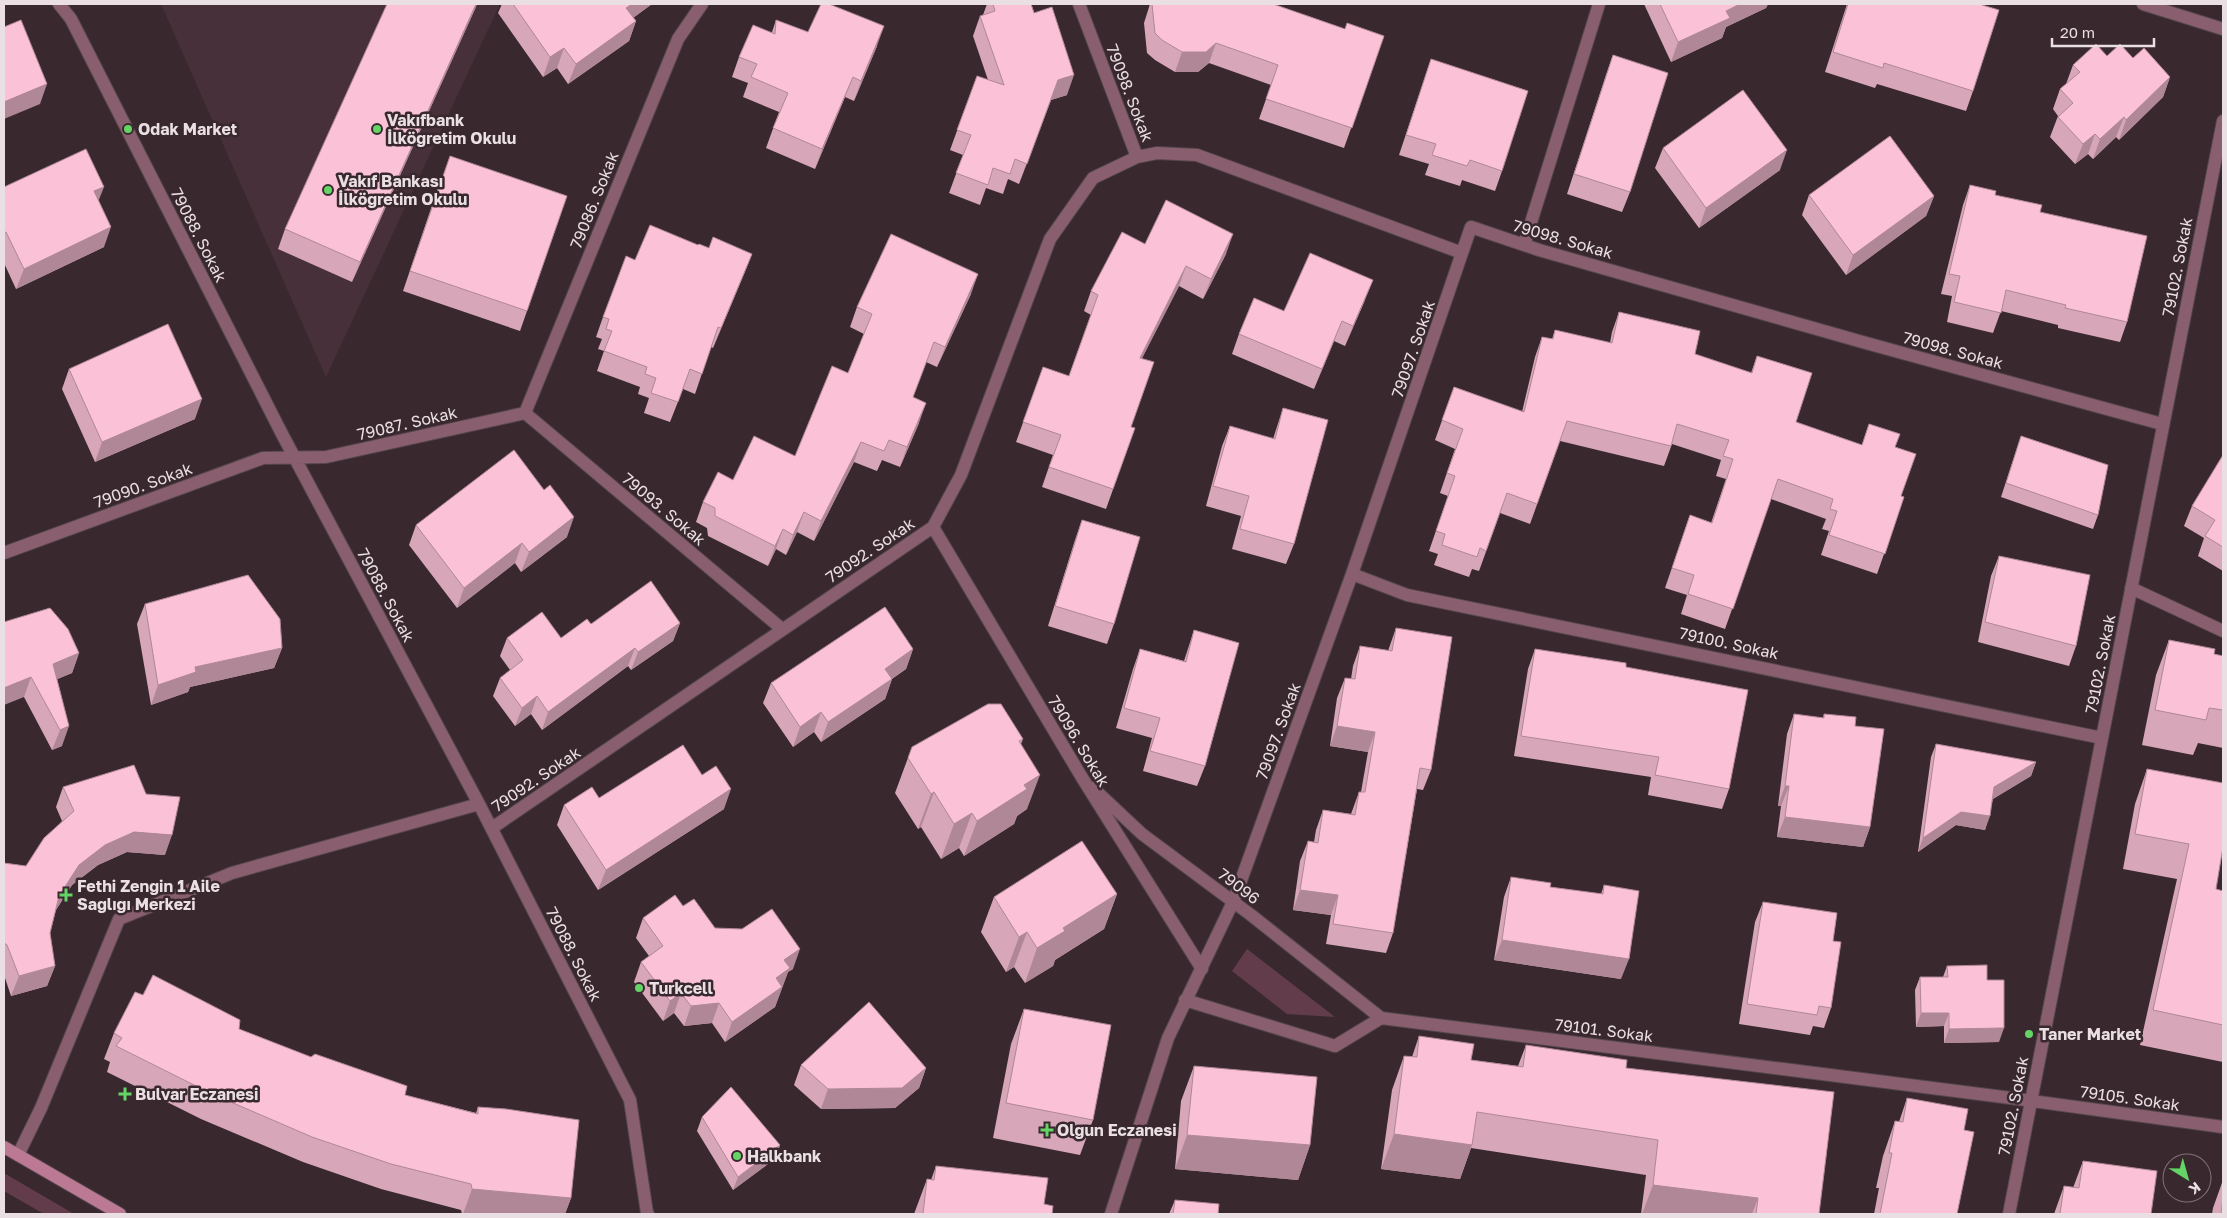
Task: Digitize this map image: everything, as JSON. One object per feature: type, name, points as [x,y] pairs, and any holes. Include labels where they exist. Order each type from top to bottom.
[{"type":"main road","points":[[4,1147],[120,1214]]},
{"type":"street","name":"79088. Sokak","points":[[60,4],[71,20],[296,458],[492,828],[630,1100],[647,1214]]},
{"type":"street","name":"79086. Sokak","points":[[525,413],[678,39],[702,4]]},
{"type":"street","name":"79098. Sokak","points":[[1079,4],[1137,157],[1157,153],[1197,155],[1462,253],[1471,227],[1524,245],[1866,343],[2162,424]]},
{"type":"street","points":[[1524,245],[1599,4]]},
{"type":"street","points":[[2142,4],[2223,29]]},
{"type":"street","name":"79102. Sokak","points":[[2009,1214],[2162,424],[2220,150],[2223,121]]},
{"type":"street","name":"79092. Sokak","points":[[492,828],[933,527],[961,475],[1050,239],[1093,178],[1137,157]]},
{"type":"street","name":"79097. Sokak","points":[[1111,1214],[1166,1042],[1234,902],[1352,574],[1462,253]]},
{"type":"street","name":"79087. Sokak","points":[[296,458],[326,457],[525,413]]},
{"type":"street","name":"79093. Sokak","points":[[525,413],[782,629]]},
{"type":"street","name":"79090. Sokak","points":[[4,553],[263,458],[296,458]]},
{"type":"street","name":"79096. Sokak","points":[[933,527],[1081,776],[1202,969]]},
{"type":"street","name":"79100. Sokak","points":[[1352,574],[1408,595],[2102,738]]},
{"type":"street","points":[[2131,588],[2223,631]]},
{"type":"street","name":"79096","points":[[1081,776],[1142,834],[1234,902],[1381,1018]]},
{"type":"street","points":[[18,1155],[41,1108],[119,919],[232,874],[479,804]]},
{"type":"street","points":[[1186,1000],[1336,1046],[1381,1018]]},
{"type":"street","name":"79101. Sokak","points":[[1381,1018],[2032,1101]]},
{"type":"street","name":"79105. Sokak","points":[[2032,1101],[2223,1127]]},
{"type":"shaded area","name":"Vakıf Bankası İlköğretim Okulu","points":[[161,4],[500,4],[326,377]]},
{"type":"shaded area","points":[[1247,949],[1335,1017],[1287,1014],[1232,971]]},
{"type":"shaded area","points":[[4,1173],[74,1214],[44,1214],[4,1191]]},
{"type":"building","name":"Vakıfbank İlköğretim Okulu","points":[[387,4],[476,4],[360,262],[285,229]]},
{"type":"building","points":[[513,4],[632,4],[626,8],[636,21],[576,64],[564,48],[550,57]]},
{"type":"building","points":[[821,4],[829,4],[884,26],[861,81],[853,77],[822,149],[773,128],[788,93],[751,77],[757,64],[739,57],[753,25],[775,34],[776,20],[808,32]]},
{"type":"building","points":[[993,4],[1031,4],[1034,13],[1052,7],[1074,75],[1058,80],[1027,164],[1015,159],[1010,174],[993,168],[988,185],[956,173],[971,135],[957,130],[977,76],[1004,85],[980,16],[995,11]]},
{"type":"building","points":[[1152,4],[1273,4],[1345,29],[1347,23],[1384,36],[1352,128],[1266,99],[1278,65],[1216,43],[1206,52],[1182,52],[1162,40],[1155,33]]},
{"type":"building","points":[[1660,4],[1740,4],[1726,11],[1730,18],[1678,42]]},
{"type":"building","points":[[1848,4],[1983,4],[1999,10],[1973,91],[1884,63],[1883,68],[1833,52]]},
{"type":"building","points":[[21,20],[47,84],[4,102],[4,27]]},
{"type":"building","points":[[2096,44],[2107,56],[2120,44],[2133,58],[2144,48],[2170,77],[2126,120],[2124,117],[2100,139],[2095,134],[2083,144],[2058,117],[2073,103],[2060,89],[2080,72],[2073,65]]},
{"type":"building","points":[[1613,55],[1668,73],[1630,192],[1574,174]]},
{"type":"building","points":[[1431,59],[1528,91],[1502,171],[1470,160],[1467,166],[1432,155],[1436,144],[1406,135]]},
{"type":"building","points":[[1743,90],[1787,150],[1706,208],[1663,148]]},
{"type":"building","points":[[1890,136],[1934,196],[1853,255],[1809,195]]},
{"type":"building","points":[[86,149],[104,187],[94,191],[111,227],[24,269],[6,232],[4,233],[4,187]]},
{"type":"building","points":[[450,156],[567,196],[527,311],[410,271]]},
{"type":"building","points":[[1970,185],[1996,191],[1995,195],[2042,205],[2040,212],[2147,236],[2127,322],[2065,308],[2066,305],[2006,290],[2001,313],[1954,302],[1960,276],[1949,274]]},
{"type":"building","points":[[1166,200],[1233,234],[1211,279],[1186,266],[1140,358],[1154,362],[1131,427],[1135,428],[1113,489],[1049,467],[1061,435],[1023,422],[1043,367],[1069,376],[1098,295],[1091,291],[1122,232],[1145,244]]},
{"type":"building","points":[[650,225],[698,245],[709,248],[713,237],[752,254],[721,328],[718,327],[702,374],[690,369],[678,402],[651,393],[656,378],[645,374],[647,367],[604,351],[612,331],[606,329],[609,319],[603,317],[626,256],[635,260]]},
{"type":"building","points":[[891,234],[978,274],[945,347],[934,342],[913,397],[926,403],[907,447],[889,440],[884,451],[861,442],[821,521],[804,512],[793,535],[783,529],[775,546],[715,516],[715,508],[703,502],[718,472],[733,480],[754,436],[795,456],[832,366],[848,373],[872,314],[857,307]]},
{"type":"building","points":[[1310,253],[1373,280],[1353,326],[1342,321],[1322,369],[1239,334],[1254,298],[1284,311]]},
{"type":"building","points":[[1619,312],[1700,331],[1695,354],[1752,373],[1757,356],[1812,373],[1796,422],[1862,445],[1869,424],[1900,434],[1895,447],[1916,454],[1901,496],[1904,497],[1885,554],[1829,535],[1837,511],[1830,509],[1833,499],[1778,479],[1733,609],[1688,594],[1694,575],[1672,568],[1690,515],[1712,523],[1733,459],[1723,456],[1729,440],[1677,424],[1671,446],[1567,421],[1537,504],[1507,493],[1486,551],[1480,548],[1477,557],[1442,545],[1445,534],[1436,531],[1455,476],[1447,473],[1463,429],[1442,420],[1454,387],[1524,412],[1542,337],[1553,339],[1555,330],[1612,343]]},
{"type":"building","points":[[168,324],[202,399],[102,442],[69,369]]},
{"type":"building","points":[[1283,408],[1328,420],[1294,544],[1240,529],[1249,496],[1213,486],[1230,426],[1275,439]]},
{"type":"building","points":[[2021,436],[2108,465],[2098,515],[2006,483]]},
{"type":"building","points":[[514,450],[544,490],[550,485],[574,517],[529,552],[522,543],[464,588],[416,525]]},
{"type":"building","points":[[2223,455],[2223,547],[2205,536],[2215,520],[2192,506]]},
{"type":"building","points":[[1082,520],[1140,537],[1114,624],[1055,606]]},
{"type":"building","points":[[1999,556],[2090,575],[2076,646],[1985,622]]},
{"type":"building","points":[[248,575],[280,619],[282,648],[195,667],[196,672],[158,685],[145,604]]},
{"type":"building","points":[[651,581],[680,623],[638,652],[635,648],[548,712],[537,696],[522,708],[500,678],[523,660],[507,638],[542,612],[561,638],[587,619],[591,624]]},
{"type":"building","points":[[885,607],[913,649],[885,669],[892,679],[828,722],[821,712],[800,727],[771,683]]},
{"type":"building","points":[[50,608],[68,629],[79,653],[53,664],[69,726],[60,730],[31,677],[4,688],[4,622]]},
{"type":"building","points":[[1396,628],[1452,637],[1431,770],[1420,768],[1393,933],[1333,924],[1338,895],[1300,890],[1308,841],[1318,843],[1323,810],[1355,815],[1359,792],[1365,792],[1375,732],[1337,726],[1345,678],[1355,679],[1360,646],[1392,651]]},
{"type":"building","points":[[1194,630],[1239,643],[1205,766],[1150,751],[1160,718],[1124,708],[1140,649],[1186,662]]},
{"type":"building","points":[[2169,640],[2215,649],[2214,654],[2223,656],[2223,710],[2209,708],[2206,720],[2155,710]]},
{"type":"building","points":[[1535,649],[1626,663],[1626,667],[1748,690],[1729,789],[1655,775],[1659,757],[1521,736]]},
{"type":"building","points":[[988,704],[1001,704],[1023,739],[1019,741],[1040,775],[1024,785],[1027,789],[977,821],[972,813],[954,824],[934,792],[931,794],[908,758],[912,747]]},
{"type":"building","points":[[1794,714],[1824,718],[1824,714],[1856,717],[1855,726],[1884,729],[1870,827],[1785,817],[1789,786],[1785,786]]},
{"type":"building","points":[[1936,744],[2036,762],[1994,787],[1990,816],[1961,812],[1923,838]]},
{"type":"building","points":[[683,745],[702,775],[716,766],[731,789],[606,870],[564,805],[592,787],[599,798]]},
{"type":"building","points":[[134,765],[146,794],[180,797],[172,835],[134,832],[105,845],[79,865],[59,896],[50,933],[55,966],[19,976],[7,945],[4,943],[4,863],[26,866],[44,838],[74,811],[63,787]]},
{"type":"building","points":[[2147,769],[2223,783],[2223,847],[2216,889],[2223,891],[2223,1025],[2153,1010],[2189,844],[2135,834]]},
{"type":"building","points":[[1082,841],[1117,894],[1063,928],[1065,931],[1037,948],[1027,932],[1019,937],[994,897]]},
{"type":"building","points":[[1511,877],[1551,883],[1550,887],[1603,894],[1604,885],[1639,891],[1629,959],[1502,940]]},
{"type":"building","points":[[675,895],[683,906],[694,899],[715,928],[742,929],[772,909],[800,949],[784,960],[790,968],[776,978],[782,987],[732,1022],[719,1003],[691,1006],[681,993],[670,1001],[641,962],[663,946],[643,918]]},
{"type":"building","points":[[1763,902],[1837,913],[1833,941],[1841,942],[1831,1008],[1819,1006],[1817,1015],[1747,1004]]},
{"type":"building","points":[[1987,965],[1987,980],[2004,980],[2004,1028],[1949,1029],[1949,1013],[1921,1013],[1920,977],[1948,977],[1947,966]]},
{"type":"building","points":[[153,975],[240,1020],[239,1029],[311,1057],[315,1054],[407,1086],[405,1095],[478,1114],[478,1107],[506,1109],[579,1120],[571,1198],[472,1189],[471,1184],[391,1164],[312,1137],[210,1093],[116,1046],[122,1038],[114,1033],[135,992],[143,995]]},
{"type":"building","points":[[869,1002],[926,1068],[902,1088],[828,1089],[801,1065]]},
{"type":"building","points":[[1024,1009],[1111,1025],[1093,1120],[1006,1103]]},
{"type":"building","points":[[1419,1036],[1474,1044],[1471,1060],[1523,1067],[1526,1045],[1627,1060],[1626,1068],[1834,1092],[1819,1214],[1756,1214],[1758,1198],[1653,1185],[1658,1140],[1477,1112],[1472,1145],[1394,1134],[1404,1056],[1417,1057]]},
{"type":"building","points":[[1194,1066],[1317,1077],[1310,1145],[1187,1135]]},
{"type":"building","points":[[731,1087],[780,1145],[738,1177],[702,1117]]},
{"type":"building","points":[[1907,1098],[1968,1109],[1964,1130],[1974,1132],[1957,1214],[1880,1214],[1892,1153],[1889,1153],[1895,1121],[1903,1122]]},
{"type":"building","points":[[2083,1161],[2157,1171],[2151,1214],[2060,1214],[2064,1186],[2079,1188]]},
{"type":"building","points":[[936,1166],[1048,1178],[1044,1204],[1053,1206],[1052,1214],[923,1214],[927,1179],[934,1180]]},
{"type":"building","points":[[2223,1196],[2223,1214],[2221,1214]]},
{"type":"building","points":[[1175,1200],[1219,1204],[1218,1214],[1173,1214]]},
{"type":"place","name":"Odak Market","points":[[128,129]]},
{"type":"place","name":"Vakıfbank İlköğretim Okulu","points":[[377,129]]},
{"type":"place","name":"Vakıf Bankası İlköğretim Okulu","points":[[328,190]]},
{"type":"place","name":"Fethi Zengin 1 Aile Saglıgı Merkezi","points":[[66,895]]},
{"type":"place","name":"Turkcell","points":[[639,988]]},
{"type":"place","name":"Taner Market","points":[[2029,1034]]},
{"type":"place","name":"Bulvar Eczanesi","points":[[125,1094]]},
{"type":"place","name":"Olgun Eczanesi","points":[[1047,1130]]},
{"type":"place","name":"Halkbank","points":[[737,1156]]}]
